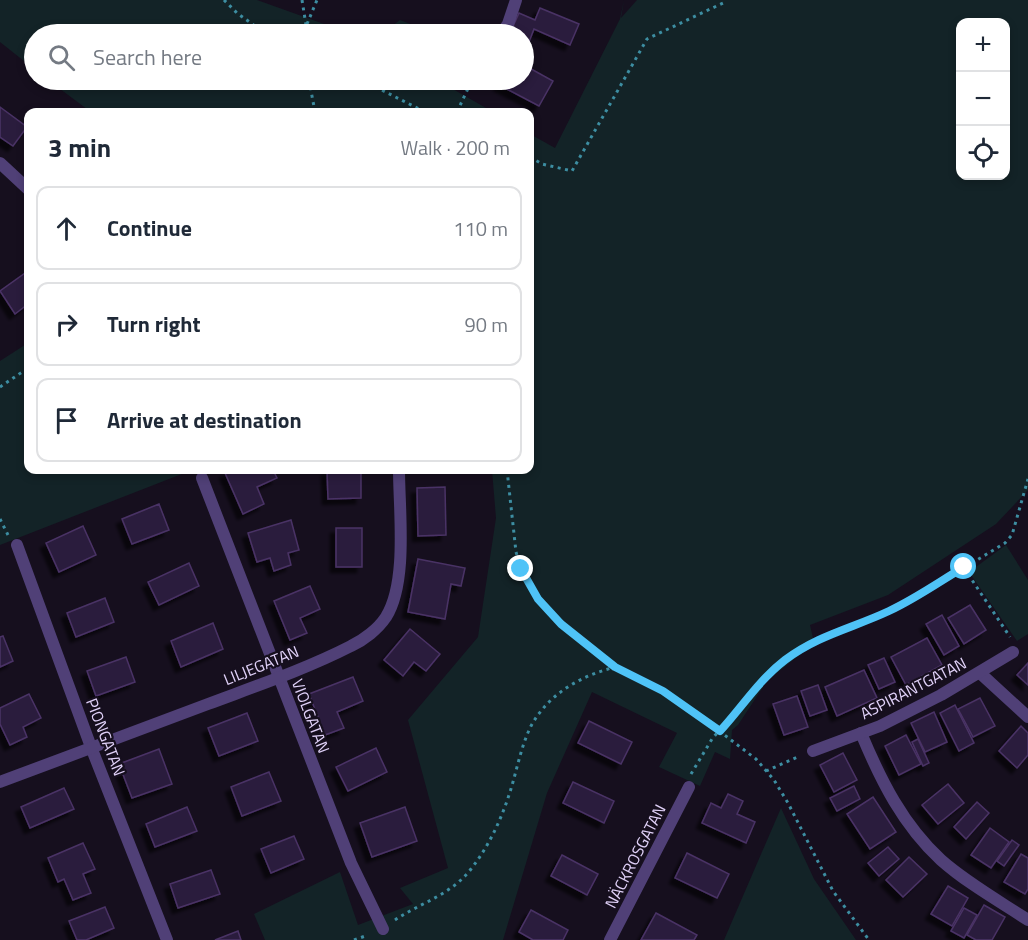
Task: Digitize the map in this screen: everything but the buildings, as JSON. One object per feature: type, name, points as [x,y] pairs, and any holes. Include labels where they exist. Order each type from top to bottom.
[{"type":"street","points":[[508,24],[516,0]]},
{"type":"street","points":[[0,163],[24,185]]},
{"type":"street","name":"LILJEGATAN","points":[[0,782],[279,677],[353,645],[371,633],[385,618],[393,602],[400,563],[399,474]]},
{"type":"street","name":"VIOLGATAN","points":[[202,478],[351,863],[383,929]]},
{"type":"street","name":"PIONGATAN","points":[[17,545],[167,940]]},
{"type":"street","name":"ASPIRANTGATAN","points":[[813,751],[880,726],[941,695],[980,673],[1012,646]]},
{"type":"street","name":"ASPIRANTGATAN","points":[[980,673],[1028,717]]},
{"type":"street","name":"ASPIRANTGATAN","points":[[861,733],[880,777],[895,804],[917,834],[959,874],[1028,920]]},
{"type":"street","name":"NÄCKROSGATAN","points":[[610,940],[689,787]]},
{"type":"path","points":[[224,0],[252,24]]},
{"type":"path","points":[[302,0],[306,24]]},
{"type":"path","points":[[306,24],[317,0]]},
{"type":"path","points":[[534,159],[542,164],[572,171],[647,39],[726,0]]},
{"type":"path","points":[[311,90],[314,108]]},
{"type":"path","points":[[382,90],[417,108]]},
{"type":"path","points":[[459,108],[467,90]]},
{"type":"path","points":[[0,387],[24,371]]},
{"type":"path","points":[[507,474],[512,533],[521,569],[543,605],[561,624],[615,667],[663,691],[746,751],[766,771],[788,803],[832,891],[870,940]]},
{"type":"path","points":[[689,787],[689,777],[704,749],[759,684],[779,665],[802,648],[834,631],[895,609],[1000,547],[1011,535],[1028,479]]},
{"type":"path","points":[[964,567],[1012,646]]},
{"type":"path","points":[[354,940],[383,929],[396,919],[446,892],[469,872],[484,851],[501,817],[528,733],[543,709],[574,682],[592,673],[615,667]]},
{"type":"path","points":[[766,771],[813,751]]},
{"type":"shaded area","points":[[0,0],[257,0],[324,24],[24,24],[24,61],[0,42]]},
{"type":"shaded area","points":[[624,0],[621,18],[637,0],[1028,0],[1028,490],[996,524],[888,595],[810,625],[814,643],[767,681],[738,725],[732,730],[730,759],[715,752],[700,786],[659,767],[677,733],[592,692],[547,793],[503,940],[265,940],[254,914],[340,872],[358,925],[413,904],[400,888],[448,868],[408,720],[478,637],[496,518],[492,474],[534,474],[534,136],[555,148],[620,19]]},
{"type":"shaded area","points":[[400,20],[410,24],[395,24]]},
{"type":"shaded area","points":[[61,90],[454,90],[486,108],[86,108]]},
{"type":"shaded area","points":[[24,346],[24,474],[182,474],[0,545],[0,361]]},
{"type":"shaded area","points":[[1006,545],[1028,580],[1028,634],[1017,641],[969,572]]},
{"type":"shaded area","points":[[781,808],[814,879],[856,940],[724,940]]},
{"type":"route","points":[[521,569],[538,599],[561,624],[615,667],[663,691],[720,731],[759,684],[786,659],[802,648],[834,631],[871,619],[903,605],[964,567]]}]
